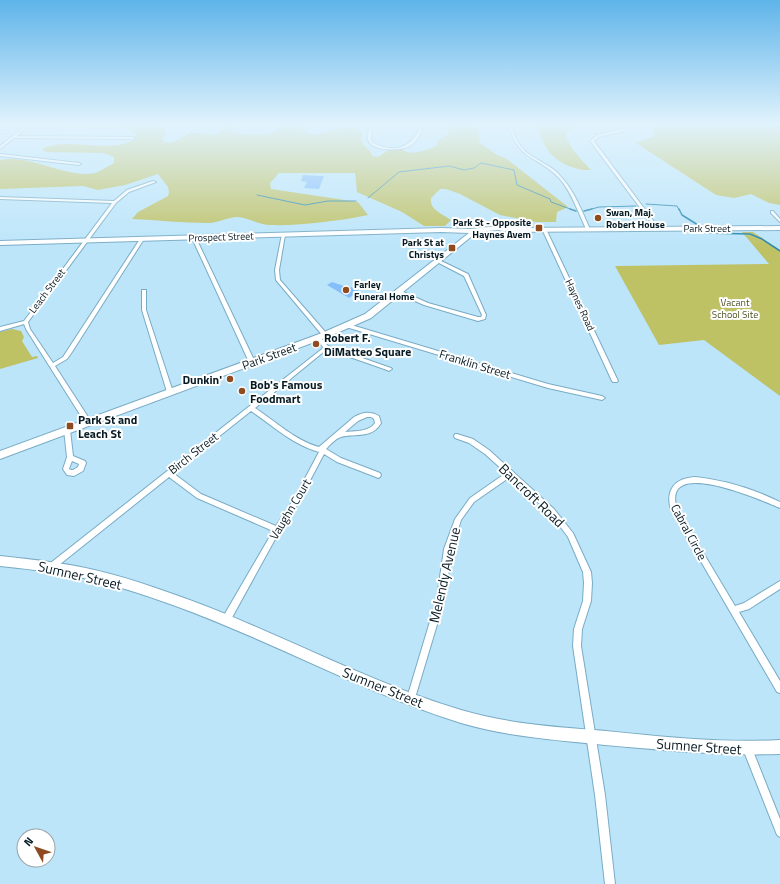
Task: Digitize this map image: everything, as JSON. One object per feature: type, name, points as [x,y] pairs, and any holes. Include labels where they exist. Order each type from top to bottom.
[{"type":"main road","name":"Prospect Street","points":[[0,243],[441,230],[461,228],[471,233]]},
{"type":"main road","name":"Park Street","points":[[0,455],[348,326],[368,316],[453,250],[471,233],[514,229],[780,228]]},
{"type":"main road","name":"Prospect Street","points":[[441,230],[471,233]]},
{"type":"main road","name":"Park Street","points":[[453,250],[471,233]]},
{"type":"main road","name":"Sumner Street","points":[[0,561],[51,567],[89,575],[179,602],[226,620],[411,698],[453,714],[499,726],[702,748],[748,749],[780,747]]},
{"type":"street","points":[[543,165],[563,181],[588,229]]},
{"type":"street","points":[[610,165],[658,228]]},
{"type":"street","name":"Leach Street","points":[[88,422],[28,329],[26,322],[115,202],[128,191],[154,182]]},
{"type":"street","points":[[0,198],[115,202]]},
{"type":"street","points":[[772,212],[780,221]]},
{"type":"street","name":"Haynes Road","points":[[544,229],[615,381]]},
{"type":"street","points":[[283,235],[278,267],[278,280],[321,337],[326,347],[389,369]]},
{"type":"street","points":[[194,238],[252,362]]},
{"type":"street","points":[[53,366],[62,360],[70,351],[142,239]]},
{"type":"street","points":[[399,292],[426,304],[478,319],[483,318],[484,316],[466,275],[438,261]]},
{"type":"street","points":[[144,291],[146,315],[170,392]]},
{"type":"street","points":[[0,329],[26,322]]},
{"type":"street","name":"Franklin Street","points":[[348,326],[548,386],[602,398]]},
{"type":"street","name":"Birch Street","points":[[51,567],[326,347]]},
{"type":"street","points":[[251,408],[312,448],[323,450],[339,460],[378,475]]},
{"type":"street","name":"Vaughn Court","points":[[226,620],[277,530],[308,480],[323,450],[338,435],[364,415],[372,415],[377,418],[377,426],[372,430],[338,435]]},
{"type":"street","points":[[67,430],[70,457]]},
{"type":"street","name":"Bancroft Road","points":[[457,436],[478,445],[564,524],[578,548],[587,572],[588,595],[579,624],[577,640],[610,884]]},
{"type":"street","points":[[168,473],[199,496],[277,530]]},
{"type":"street","name":"Melendy Avenue","points":[[411,698],[441,598],[448,549],[458,519],[472,500],[510,473]]},
{"type":"street","name":"Cabral Circle","points":[[780,505],[755,495],[696,480],[681,482],[672,491],[671,500],[674,510],[780,689]]},
{"type":"street","points":[[733,610],[746,606],[780,585]]},
{"type":"street","points":[[748,749],[780,832]]},
{"type":"green space","points":[[0,165],[44,165],[72,173],[84,174],[95,173],[110,165],[515,165],[568,207],[557,212],[556,222],[536,222],[500,215],[460,194],[446,189],[440,189],[431,198],[432,206],[434,209],[451,220],[445,226],[424,226],[402,212],[357,192],[355,173],[279,173],[270,183],[271,189],[358,202],[368,215],[294,225],[266,225],[238,217],[212,223],[199,223],[132,219],[138,212],[168,196],[168,187],[158,174],[125,185],[98,190],[83,186],[0,189]]},
{"type":"green space","points":[[569,165],[587,165],[591,170],[578,169]]},
{"type":"green space","points":[[670,165],[780,165],[780,205],[769,203],[751,194],[734,198],[716,195]]},
{"type":"green space","name":"Vacant School Site","points":[[742,232],[753,232],[780,250],[780,396],[704,340],[659,345],[615,266],[769,264]]},
{"type":"green space","points":[[12,329],[21,331],[24,337],[22,341],[32,357],[37,356],[38,358],[0,369],[0,332]]},
{"type":"building","points":[[303,175],[324,176],[319,189],[304,188],[307,182],[301,181]]},
{"type":"building","name":"Farley Funeral Home","points":[[332,282],[350,288],[351,287],[359,291],[349,298],[327,285]]},
{"type":"waterway","points":[[368,198],[399,172],[449,166],[464,170],[474,168],[478,165]]},
{"type":"waterway","points":[[492,165],[514,170],[517,185],[550,199],[551,202],[573,210]]},
{"type":"waterway","points":[[257,195],[305,205],[328,201],[356,201]]},
{"type":"waterway","points":[[646,204],[677,206],[679,210]]},
{"type":"waterway","points":[[588,210],[599,207],[636,206]]},
{"type":"waterway","points":[[588,210],[592,209]]},
{"type":"waterway","points":[[679,209],[682,215],[698,225]]},
{"type":"waterway","points":[[584,211],[588,210]]},
{"type":"waterway","points":[[705,233],[750,234],[762,239],[780,251]]},
{"type":"place","name":"Swan, Maj. Robert House","points":[[598,218]]},
{"type":"place","name":"Park St - Opposite Haynes Avem","points":[[539,228]]},
{"type":"place","name":"Park St at Christys","points":[[452,248]]},
{"type":"place","name":"Farley Funeral Home","points":[[346,290]]},
{"type":"place","name":"Robert F. DiMatteo Square","points":[[316,344]]},
{"type":"place","name":"Dunkin'","points":[[230,379]]},
{"type":"place","name":"Bob's Famous Foodmart","points":[[242,391]]},
{"type":"place","name":"Park St and Leach St","points":[[70,426]]}]
